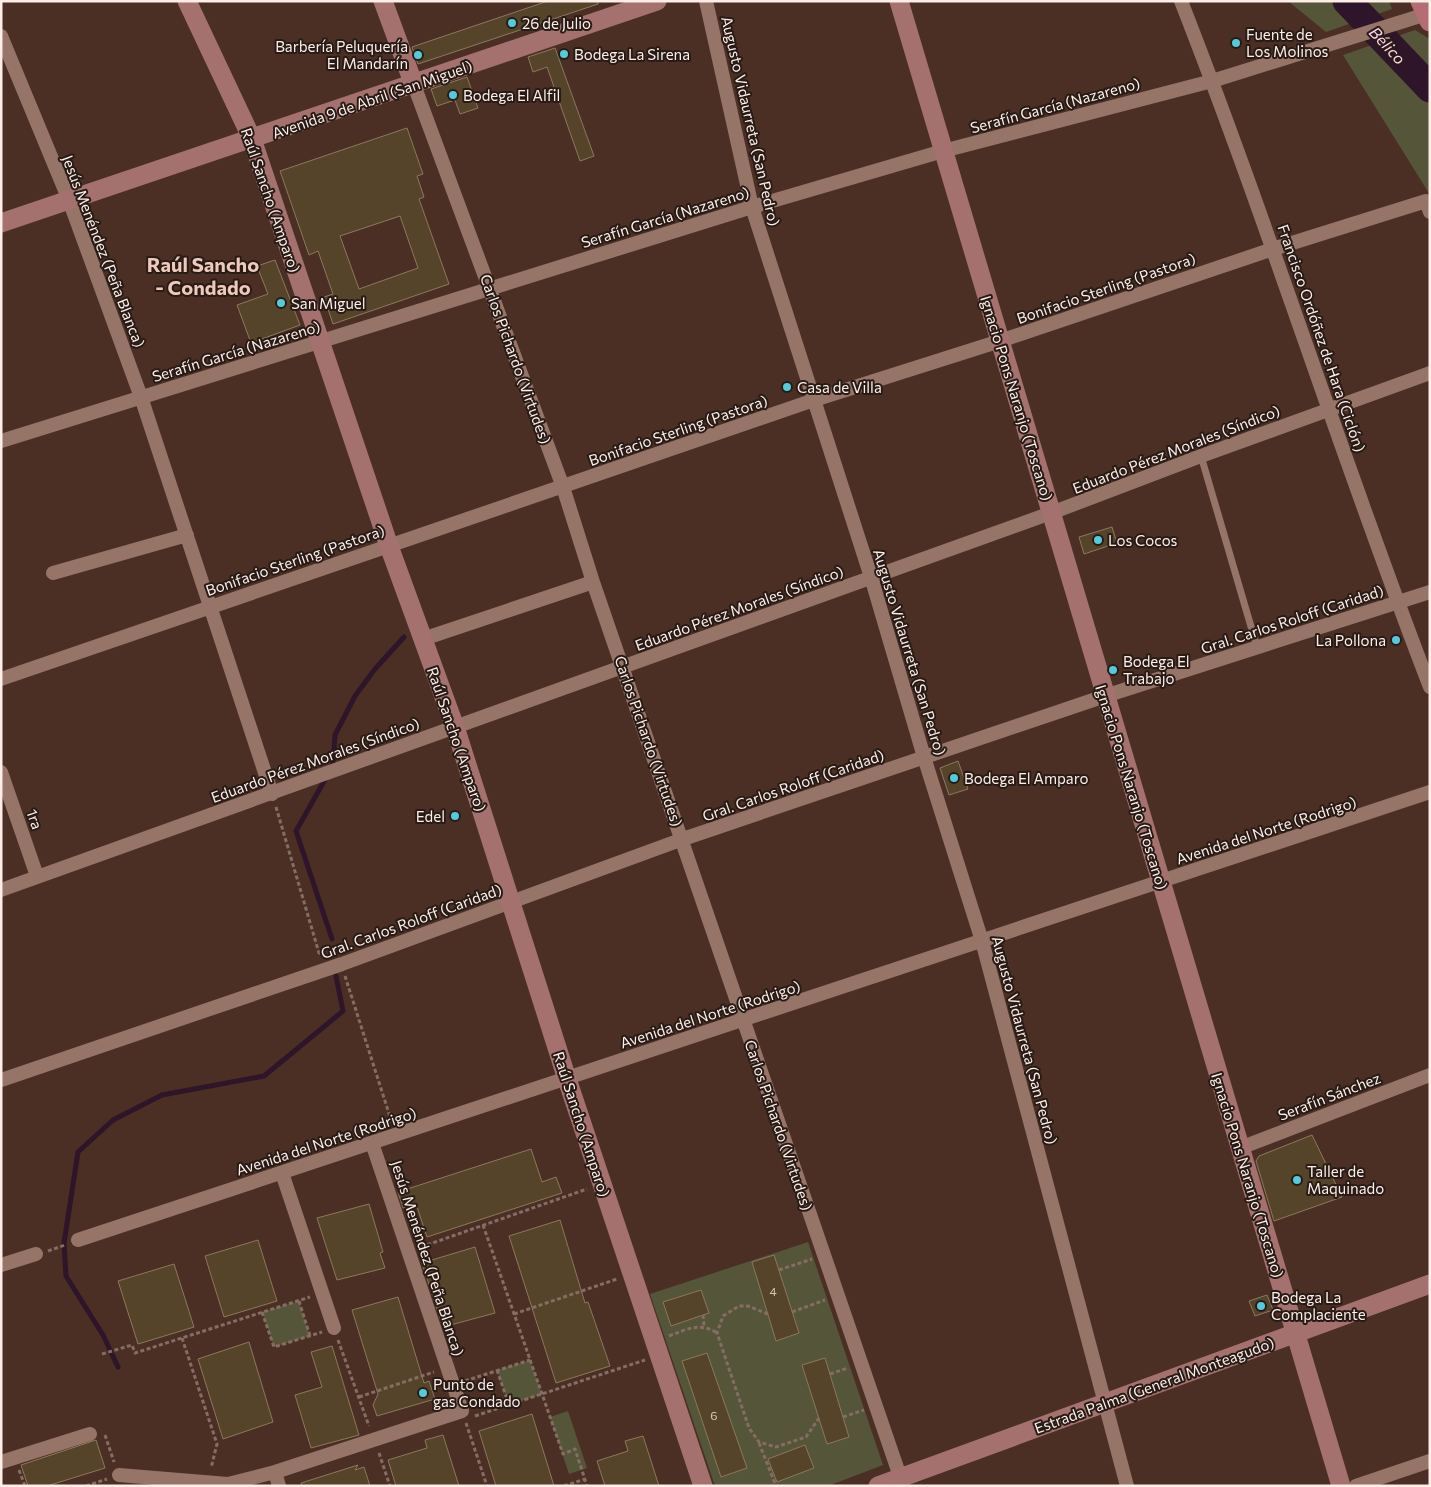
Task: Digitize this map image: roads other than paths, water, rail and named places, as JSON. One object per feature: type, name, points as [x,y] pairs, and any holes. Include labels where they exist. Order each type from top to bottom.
[{"type":"street","name":"Raúl Sancho (Amparo)","points":[[186,1],[252,139],[389,546],[455,726],[567,1079],[703,1486]]},
{"type":"street","name":"Carlos Pichardo (Virtudes)","points":[[383,1],[563,487],[593,582],[683,839],[743,1020],[902,1482]]},
{"type":"street","name":"Avenida 9 de Abril (San Miguel)","points":[[1,223],[414,85],[657,1]]},
{"type":"street","name":"Augusto Vidaurreta (San Pedro)","points":[[706,1],[752,208],[871,577],[924,757],[982,941],[1127,1486]]},
{"type":"street","name":"Ignacio Pons Naranjo (Toscano)","points":[[898,1],[1341,1486]]},
{"type":"street","name":"Francisco Ordóñez de Hara (Ciclón)","points":[[1181,1],[1212,80],[1273,249],[1397,603],[1430,687]]},
{"type":"street","name":"Serafín García (Nazareno)","points":[[1,441],[752,208],[943,151],[1212,80],[1427,13]]},
{"type":"street","name":"Jesús Menéndez (Peña Blanca)","points":[[1,36],[69,200],[141,397],[272,794]]},
{"type":"street","name":"Bonifacio Sterling (Pastora)","points":[[1,679],[814,400],[1000,341],[1273,249],[1428,207]]},
{"type":"street","name":"Eduardo Pérez Morales (Síndico)","points":[[1,890],[1051,513],[1430,373]]},
{"type":"street","points":[[53,573],[187,535]]},
{"type":"street","points":[[423,639],[593,582]]},
{"type":"street","name":"Gral. Carlos Roloff (Caridad)","points":[[1,1080],[342,964],[683,839],[1106,696],[1430,592]]},
{"type":"street","name":"1ra","points":[[1,772],[37,876]]},
{"type":"street","name":"Avenida del Norte (Rodrigo)","points":[[78,1240],[1430,792]]},
{"type":"street","name":"Serafín Sánchez","points":[[1240,1148],[1430,1075]]},
{"type":"street","name":"Jesús Menéndez (Peña Blanca)","points":[[277,1479],[374,1440],[463,1415],[372,1143]]},
{"type":"street","points":[[282,1173],[334,1328]]},
{"type":"street","points":[[1,1265],[36,1254]]},
{"type":"street","name":"Estrada Palma (General Monteagudo)","points":[[878,1486],[902,1482],[1105,1403],[1430,1284]]},
{"type":"street","points":[[1,1462],[90,1434]]},
{"type":"street","points":[[1356,1486],[1430,1461]]},
{"type":"street","points":[[119,1475],[228,1484],[277,1479]]},
{"type":"lane","points":[[1201,456],[1257,647]]},
{"type":"waterway","name":"Bélico","points":[[1347,1],[1430,88]]},
{"type":"waterway","points":[[331,768],[335,735],[355,696],[375,669],[404,637]]},
{"type":"waterway","points":[[327,776],[296,831],[332,939]]},
{"type":"waterway","points":[[118,1367],[103,1335],[66,1276],[64,1243],[78,1152],[113,1120],[162,1095],[264,1076],[343,1011],[336,976]]},
{"type":"place","name":"26 de Julio","points":[[512,23]]},
{"type":"place","name":"Fuente de Los Molinos","points":[[1236,43]]},
{"type":"place","name":"Bodega La Sirena","points":[[564,54]]},
{"type":"place","name":"Barbería Peluquería El Mandarín","points":[[418,55]]},
{"type":"place","name":"Bodega El Alfil","points":[[453,95]]},
{"type":"place","name":"San Miguel","points":[[281,303]]},
{"type":"place","name":"Casa de Villa","points":[[787,387]]},
{"type":"place","name":"Los Cocos","points":[[1098,540]]},
{"type":"place","name":"La Pollona","points":[[1396,640]]},
{"type":"place","name":"Bodega El Trabajo","points":[[1113,670]]},
{"type":"place","name":"Bodega El Amparo","points":[[954,778]]},
{"type":"place","name":"Edel","points":[[455,816]]},
{"type":"place","name":"Taller de Maquinado","points":[[1297,1180]]},
{"type":"place","name":"Bodega La Complaciente","points":[[1261,1306]]},
{"type":"place","name":"Punto de gas Condado","points":[[423,1393]]},
{"type":"district","name":"Raúl Sancho - Condado","points":[[203,276]]}]
